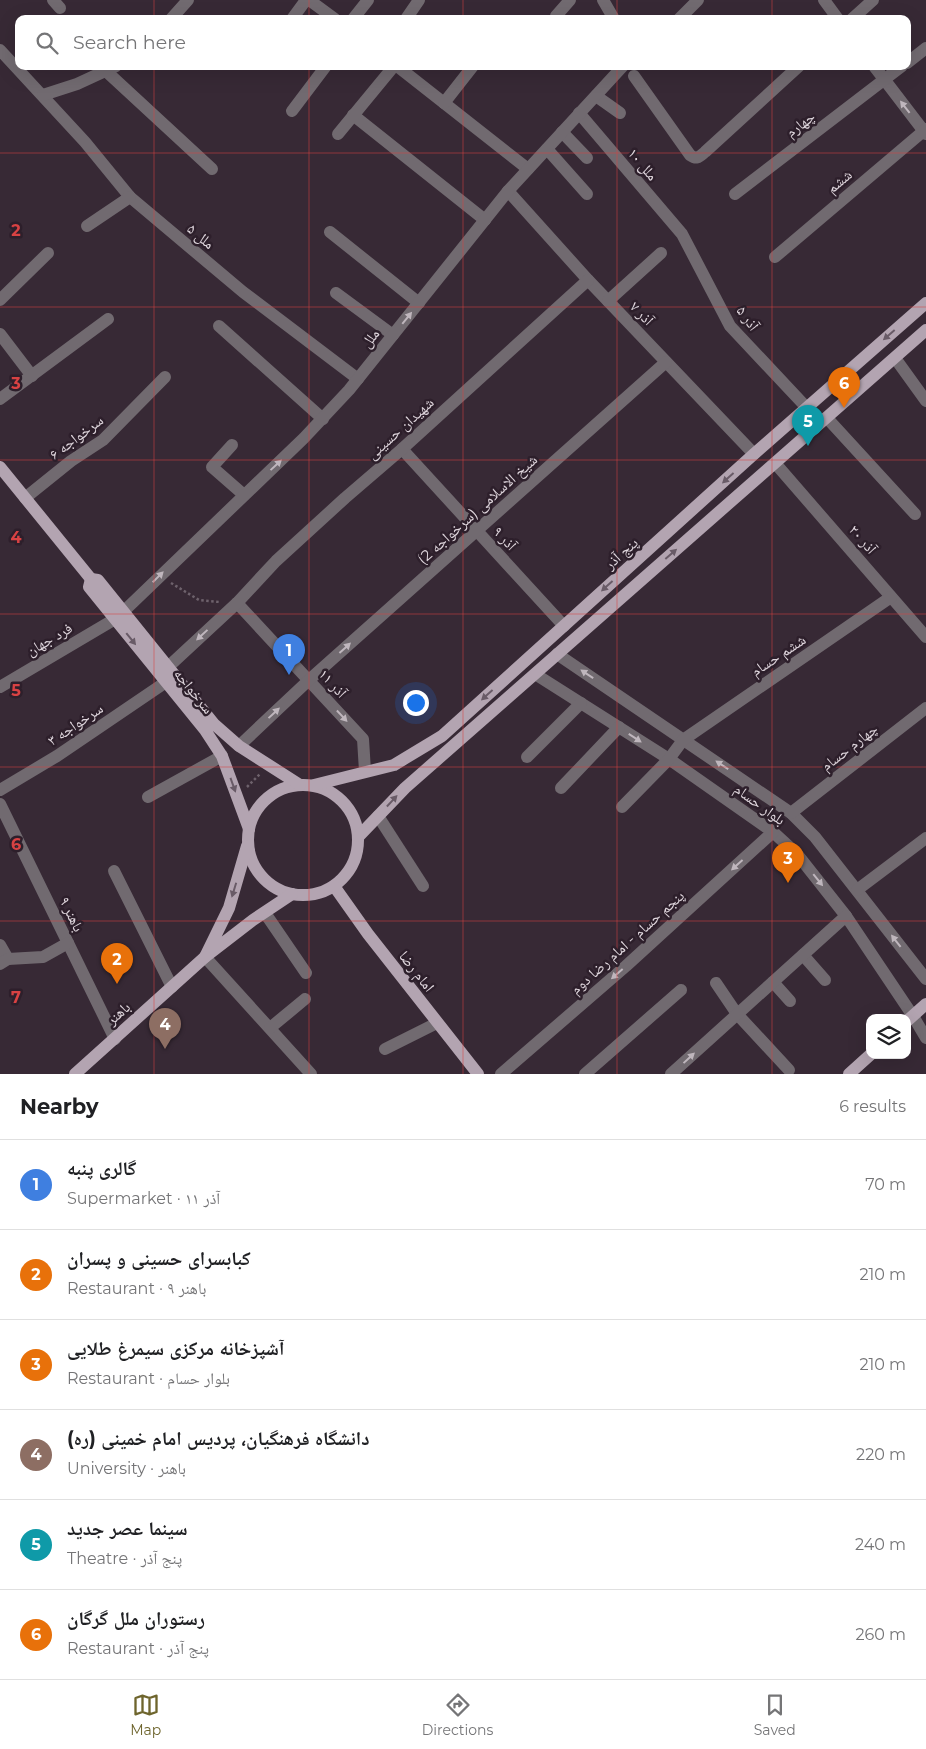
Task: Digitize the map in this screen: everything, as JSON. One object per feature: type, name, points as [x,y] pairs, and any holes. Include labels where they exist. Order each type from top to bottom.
[{"type":"main road","name":"پنج آذر","points":[[314,786],[365,771],[394,765],[442,736],[754,454],[926,303]]},
{"type":"main road","points":[[359,836],[405,788],[926,330]]},
{"type":"main road","name":"سرخواجه","points":[[0,467],[119,615],[166,682],[205,730],[222,756],[249,829]]},
{"type":"main road","name":"سرخواجه","points":[[119,615],[168,667],[214,724],[239,746],[300,784]]},
{"type":"main road","points":[[300,784],[314,786],[328,790],[340,798],[350,809],[356,822],[359,836],[358,851],[353,864],[345,876],[334,886],[321,892],[307,895],[292,894],[279,889],[257,871],[251,858],[248,844],[249,829],[262,803],[272,794],[285,787],[300,784]]},
{"type":"main road","name":"باهنر","points":[[206,957],[229,908],[248,844]]},
{"type":"main road","name":"امام رضا","points":[[334,886],[368,934],[478,1074]]},
{"type":"main road","name":"باهنر","points":[[75,1074],[206,957],[292,894]]},
{"type":"main road","points":[[911,1017],[926,1004]]},
{"type":"main road","points":[[848,1074],[866,1058]]},
{"type":"street","points":[[175,15],[188,0]]},
{"type":"street","points":[[295,15],[308,0],[329,15]]},
{"type":"street","points":[[356,15],[368,0]]},
{"type":"street","points":[[409,15],[419,0]]},
{"type":"street","points":[[557,15],[570,0]]},
{"type":"street","points":[[603,0],[612,15]]},
{"type":"street","points":[[683,15],[698,0]]},
{"type":"street","points":[[824,0],[835,15]]},
{"type":"street","points":[[856,15],[873,0]]},
{"type":"street","points":[[911,60],[926,48]]},
{"type":"street","name":"ملل ۵","points":[[0,50],[15,66]]},
{"type":"street","points":[[0,70],[10,61]]},
{"type":"street","name":"ملل ۵","points":[[19,70],[44,95],[130,197],[243,292],[358,379]]},
{"type":"street","points":[[44,95],[109,70]]},
{"type":"street","points":[[113,70],[212,169]]},
{"type":"street","points":[[292,111],[323,70]]},
{"type":"street","points":[[338,134],[392,70]]},
{"type":"street","points":[[400,70],[528,169]]},
{"type":"street","points":[[444,103],[470,70]]},
{"type":"street","name":"ملل","points":[[119,615],[322,419],[358,379],[508,191],[619,70]]},
{"type":"street","points":[[634,76],[690,155],[698,158],[795,70]]},
{"type":"street","points":[[877,70],[925,131]]},
{"type":"street","name":"چهارم","points":[[735,194],[897,70]]},
{"type":"street","points":[[596,96],[620,113]]},
{"type":"street","name":"۱۰ ملل","points":[[580,113],[682,234]]},
{"type":"street","points":[[353,115],[485,220]]},
{"type":"street","name":"ششم","points":[[775,257],[925,131]]},
{"type":"street","points":[[562,132],[587,158]]},
{"type":"street","points":[[547,149],[587,194]]},
{"type":"street","name":"آذر ۷","points":[[508,191],[608,302],[754,454]]},
{"type":"street","points":[[87,226],[130,197]]},
{"type":"street","points":[[330,232],[419,303]]},
{"type":"street","name":"آذر ۵","points":[[682,234],[730,326],[807,408]]},
{"type":"street","points":[[0,300],[48,253]]},
{"type":"street","points":[[608,302],[661,253]]},
{"type":"street","name":"شهیدان حسینی","points":[[168,667],[237,603],[276,561],[588,280]]},
{"type":"street","points":[[336,293],[393,335]]},
{"type":"street","points":[[1,397],[108,319]]},
{"type":"street","points":[[219,326],[322,419]]},
{"type":"street","points":[[0,334],[32,376]]},
{"type":"street","points":[[895,358],[926,401]]},
{"type":"street","name":"شیخ الاسلامی (سرخواجه 2)","points":[[239,746],[309,680],[666,362]]},
{"type":"street","name":"سرخواجه ۶","points":[[25,498],[71,461],[103,440],[165,377]]},
{"type":"street","points":[[827,418],[915,514]]},
{"type":"street","points":[[232,444],[212,467],[244,495]]},
{"type":"street","name":"۹ آذر","points":[[402,449],[564,626]]},
{"type":"street","name":"۲۰ آذر","points":[[775,463],[926,637]]},
{"type":"street","name":"ششم حسام","points":[[622,807],[669,759],[683,740],[891,597]]},
{"type":"street","name":"آذر ۱۱","points":[[237,603],[363,739],[365,771]]},
{"type":"street","name":"فرد جهان","points":[[0,687],[119,615]]},
{"type":"street","name":"بلوار حسام","points":[[557,654],[791,813],[815,837],[926,979]]},
{"type":"street","name":"بلوار حسام","points":[[535,674],[669,759],[773,832],[797,854],[846,916],[907,1014]]},
{"type":"street","name":"سرخواجه ۳","points":[[0,790],[57,756],[166,682]]},
{"type":"street","points":[[527,757],[581,703]]},
{"type":"street","name":"چهارم حسام","points":[[791,813],[926,708]]},
{"type":"street","points":[[561,788],[618,727]]},
{"type":"street","points":[[148,797],[222,756]]},
{"type":"street","name":"۹ باهنر","points":[[0,804],[115,1038]]},
{"type":"street","points":[[378,816],[423,886]]},
{"type":"street","name":"پنجم حسام - امام رضا دوم","points":[[501,1074],[626,966],[773,832]]},
{"type":"street","points":[[857,890],[926,838]]},
{"type":"street","points":[[114,871],[172,987]]},
{"type":"street","points":[[265,913],[306,973]]},
{"type":"street","points":[[671,1074],[846,916]]},
{"type":"street","points":[[0,945],[4,961],[43,957],[68,943]]},
{"type":"street","points":[[803,955],[825,980]]},
{"type":"street","points":[[206,957],[311,1074]]},
{"type":"street","points":[[773,982],[790,1001]]},
{"type":"street","points":[[716,983],[737,1014],[789,1070]]},
{"type":"street","points":[[585,1074],[681,990]]},
{"type":"street","points":[[270,1028],[305,999]]},
{"type":"street","name":"بلوار حسام","points":[[911,1019],[926,1038]]},
{"type":"street","points":[[385,1049],[437,1023]]},
{"type":"path","points":[[160,575],[198,600],[237,603]]},
{"type":"path","points":[[237,796],[269,765]]},
{"type":"place","name":"رستوران ملل گرگان","points":[[844,408]]},
{"type":"place","name":"سینما عصر جدید","points":[[808,446]]},
{"type":"place","name":"گالری پنبه","points":[[289,675]]},
{"type":"place","name":"آشپزخانه مرکزی سیمرغ طلایی","points":[[788,883]]},
{"type":"place","name":"کبابسرای حسینی و پسران","points":[[117,984]]},
{"type":"place","name":"دانشگاه فرهنگیان، پردیس امام خمینی (ره)","points":[[165,1049]]}]
